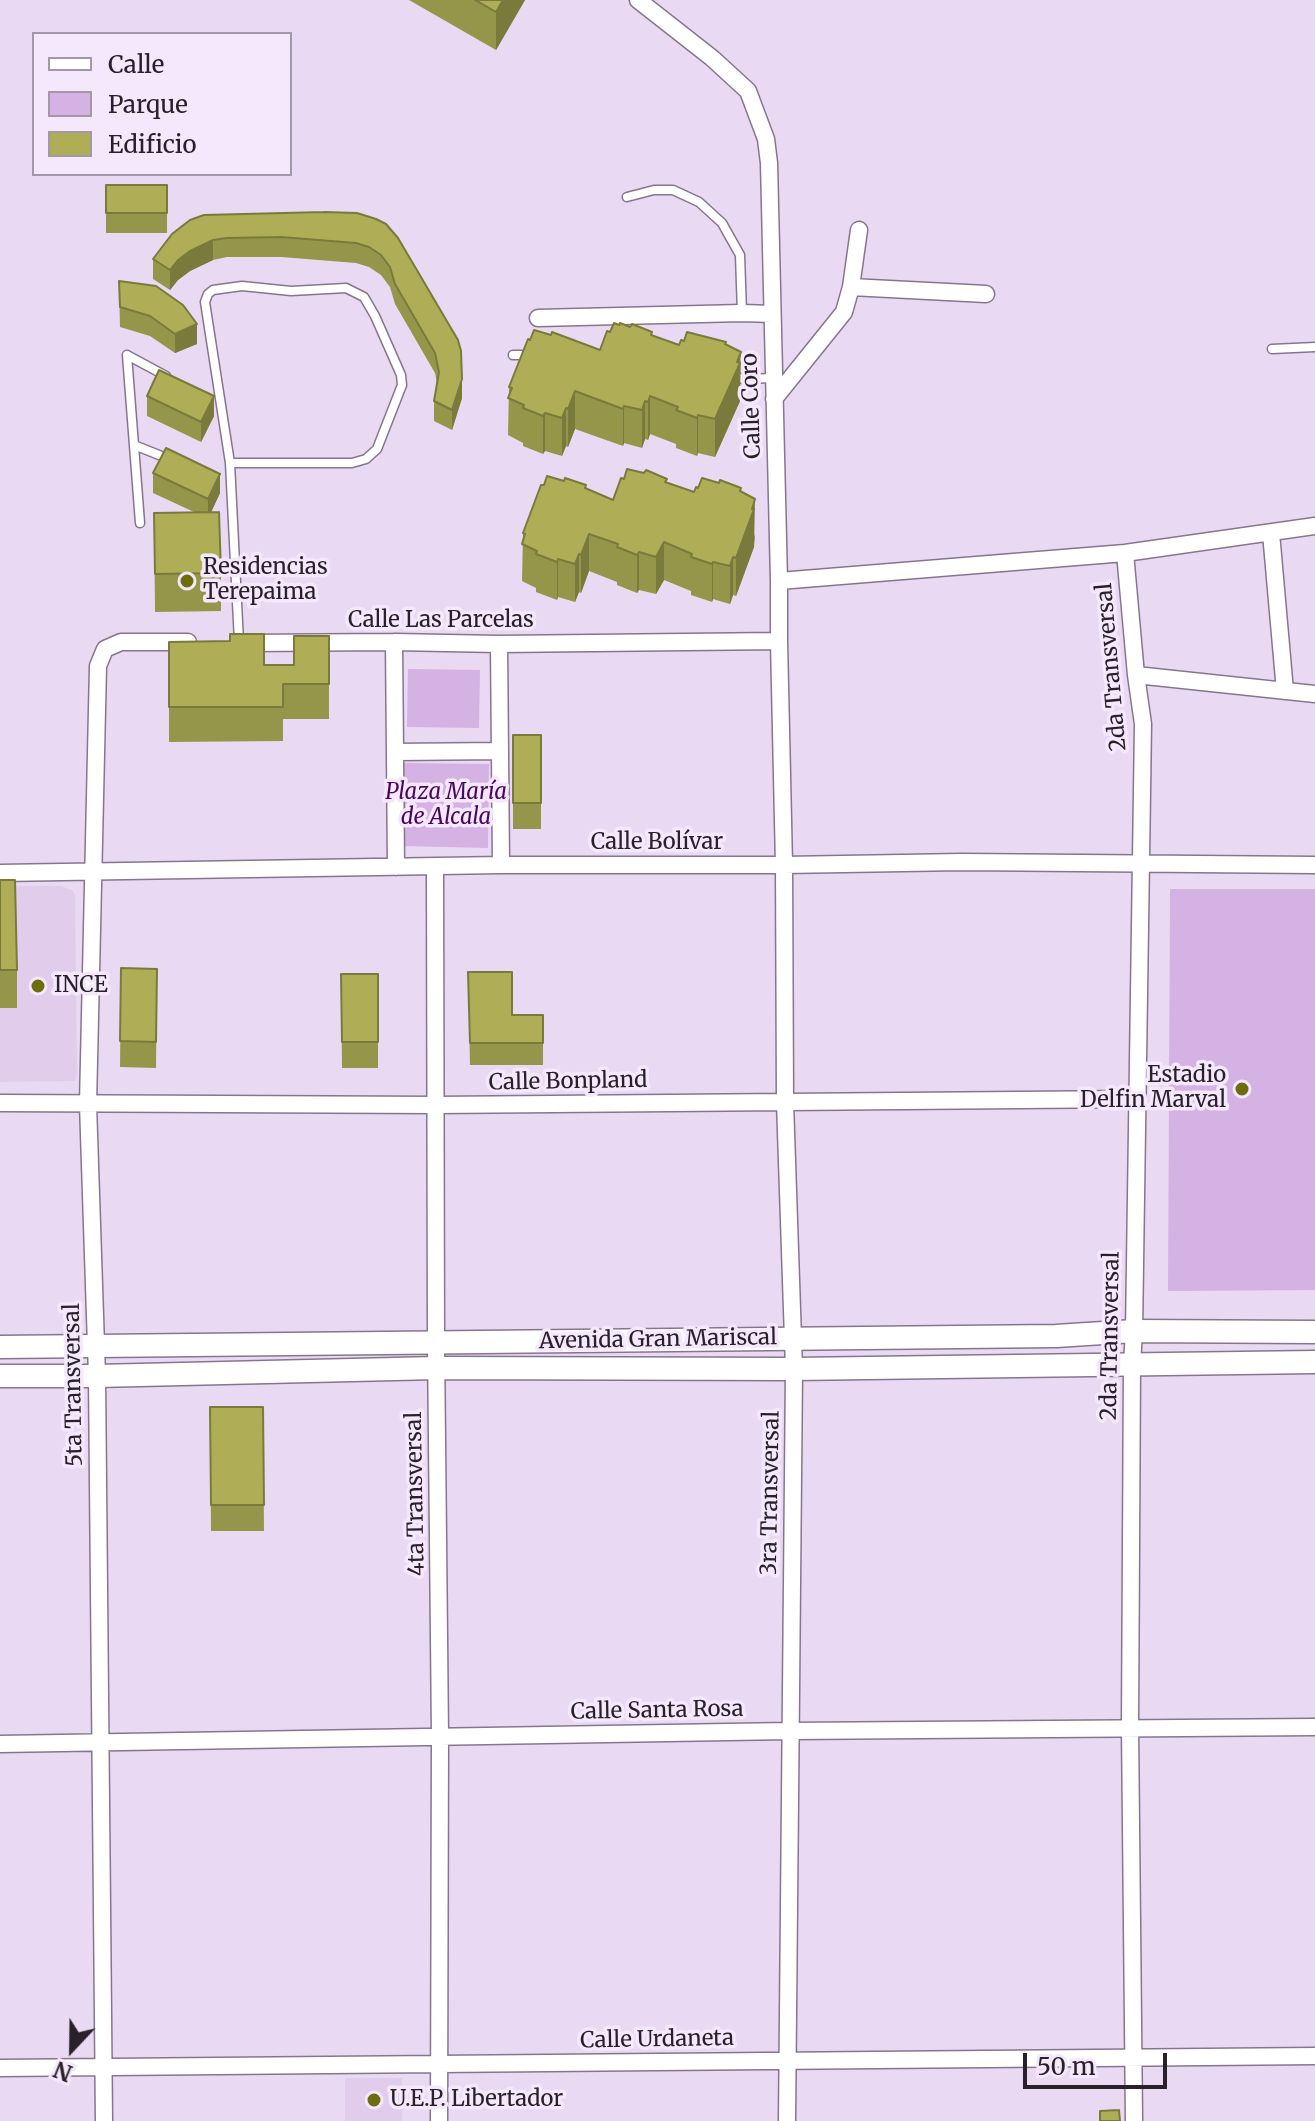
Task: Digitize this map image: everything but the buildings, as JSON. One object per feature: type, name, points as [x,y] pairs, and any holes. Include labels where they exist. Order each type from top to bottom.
[{"type":"street","name":"Calle Coro","points":[[638,0],[712,58],[748,91],[766,139],[769,163],[784,865]]},
{"type":"street","points":[[774,399],[844,312],[859,230]]},
{"type":"street","points":[[851,287],[986,294]]},
{"type":"street","points":[[538,318],[772,314]]},
{"type":"street","points":[[779,581],[1125,553],[1315,526]]},
{"type":"street","points":[[1271,533],[1285,691]]},
{"type":"street","name":"2da Transversal","points":[[1125,553],[1143,724],[1132,1364],[1130,1727],[1134,2121]]},
{"type":"street","name":"Calle Las Parcelas","points":[[105,649],[121,642],[499,644],[779,641]]},
{"type":"street","points":[[394,642],[396,867]]},
{"type":"street","points":[[499,644],[501,865]]},
{"type":"street","name":"5ta Transversal","points":[[104,2121],[97,1376],[88,1104],[98,666],[105,649]]},
{"type":"street","points":[[1136,675],[1315,694]]},
{"type":"street","points":[[396,752],[500,751]]},
{"type":"street","name":"Calle Bolívar","points":[[0,873],[962,862],[1315,865]]},
{"type":"street","name":"3ra Transversal","points":[[784,865],[785,1102],[794,1369],[787,2121]]},
{"type":"street","name":"4ta Transversal","points":[[435,867],[439,2121]]},
{"type":"street","name":"Calle Bonpland","points":[[0,1103],[436,1105],[1136,1099]]},
{"type":"street","name":"Avenida Gran Mariscal","points":[[0,1347],[1056,1336],[1134,1331],[1315,1332]]},
{"type":"street","name":"Avenida Gran Mariscal","points":[[0,1376],[437,1368],[794,1369],[1315,1362]]},
{"type":"street","name":"Calle Santa Rosa","points":[[0,1744],[789,1731],[1315,1727]]},
{"type":"street","name":"Calle Urdaneta","points":[[0,2068],[1315,2056]]},
{"type":"lane","points":[[627,197],[654,190],[673,190],[699,202],[722,223],[740,255],[742,313]]},
{"type":"lane","points":[[224,643],[232,486],[205,302],[208,294],[213,290],[242,286],[291,291],[346,288],[364,297],[401,375],[402,385],[377,449],[366,459],[352,463],[230,463]]},
{"type":"lane","points":[[201,330],[211,341]]},
{"type":"lane","points":[[1272,349],[1315,347]]},
{"type":"lane","points":[[513,355],[543,354]]},
{"type":"lane","points":[[140,523],[127,355],[168,377]]},
{"type":"lane","points":[[723,372],[743,379],[774,378]]},
{"type":"lane","points":[[209,400],[222,408]]},
{"type":"lane","points":[[134,445],[176,462]]},
{"type":"lane","points":[[218,480],[232,486]]},
{"type":"shaded area","name":"INCE","points":[[0,886],[60,886],[72,890],[75,895],[75,1081],[0,1082]]},
{"type":"shaded area","name":"U.E.P. Libertador","points":[[345,2078],[402,2078],[402,2121],[345,2121]]},
{"type":"green space","points":[[408,669],[480,670],[479,728],[407,727]]},
{"type":"green space","name":"Plaza María de Alcala","points":[[403,763],[489,764],[488,848],[402,846]]},
{"type":"green space","name":"Estadio Delfin Marval","points":[[1170,889],[1315,889],[1315,1290],[1168,1291]]},
{"type":"place","name":"Residencias Terepaima","points":[[187,581]]},
{"type":"place","name":"INCE","points":[[38,986]]},
{"type":"place","name":"Estadio Delfin Marval","points":[[1242,1089]]},
{"type":"place","name":"U.E.P. Libertador","points":[[374,2100]]}]
